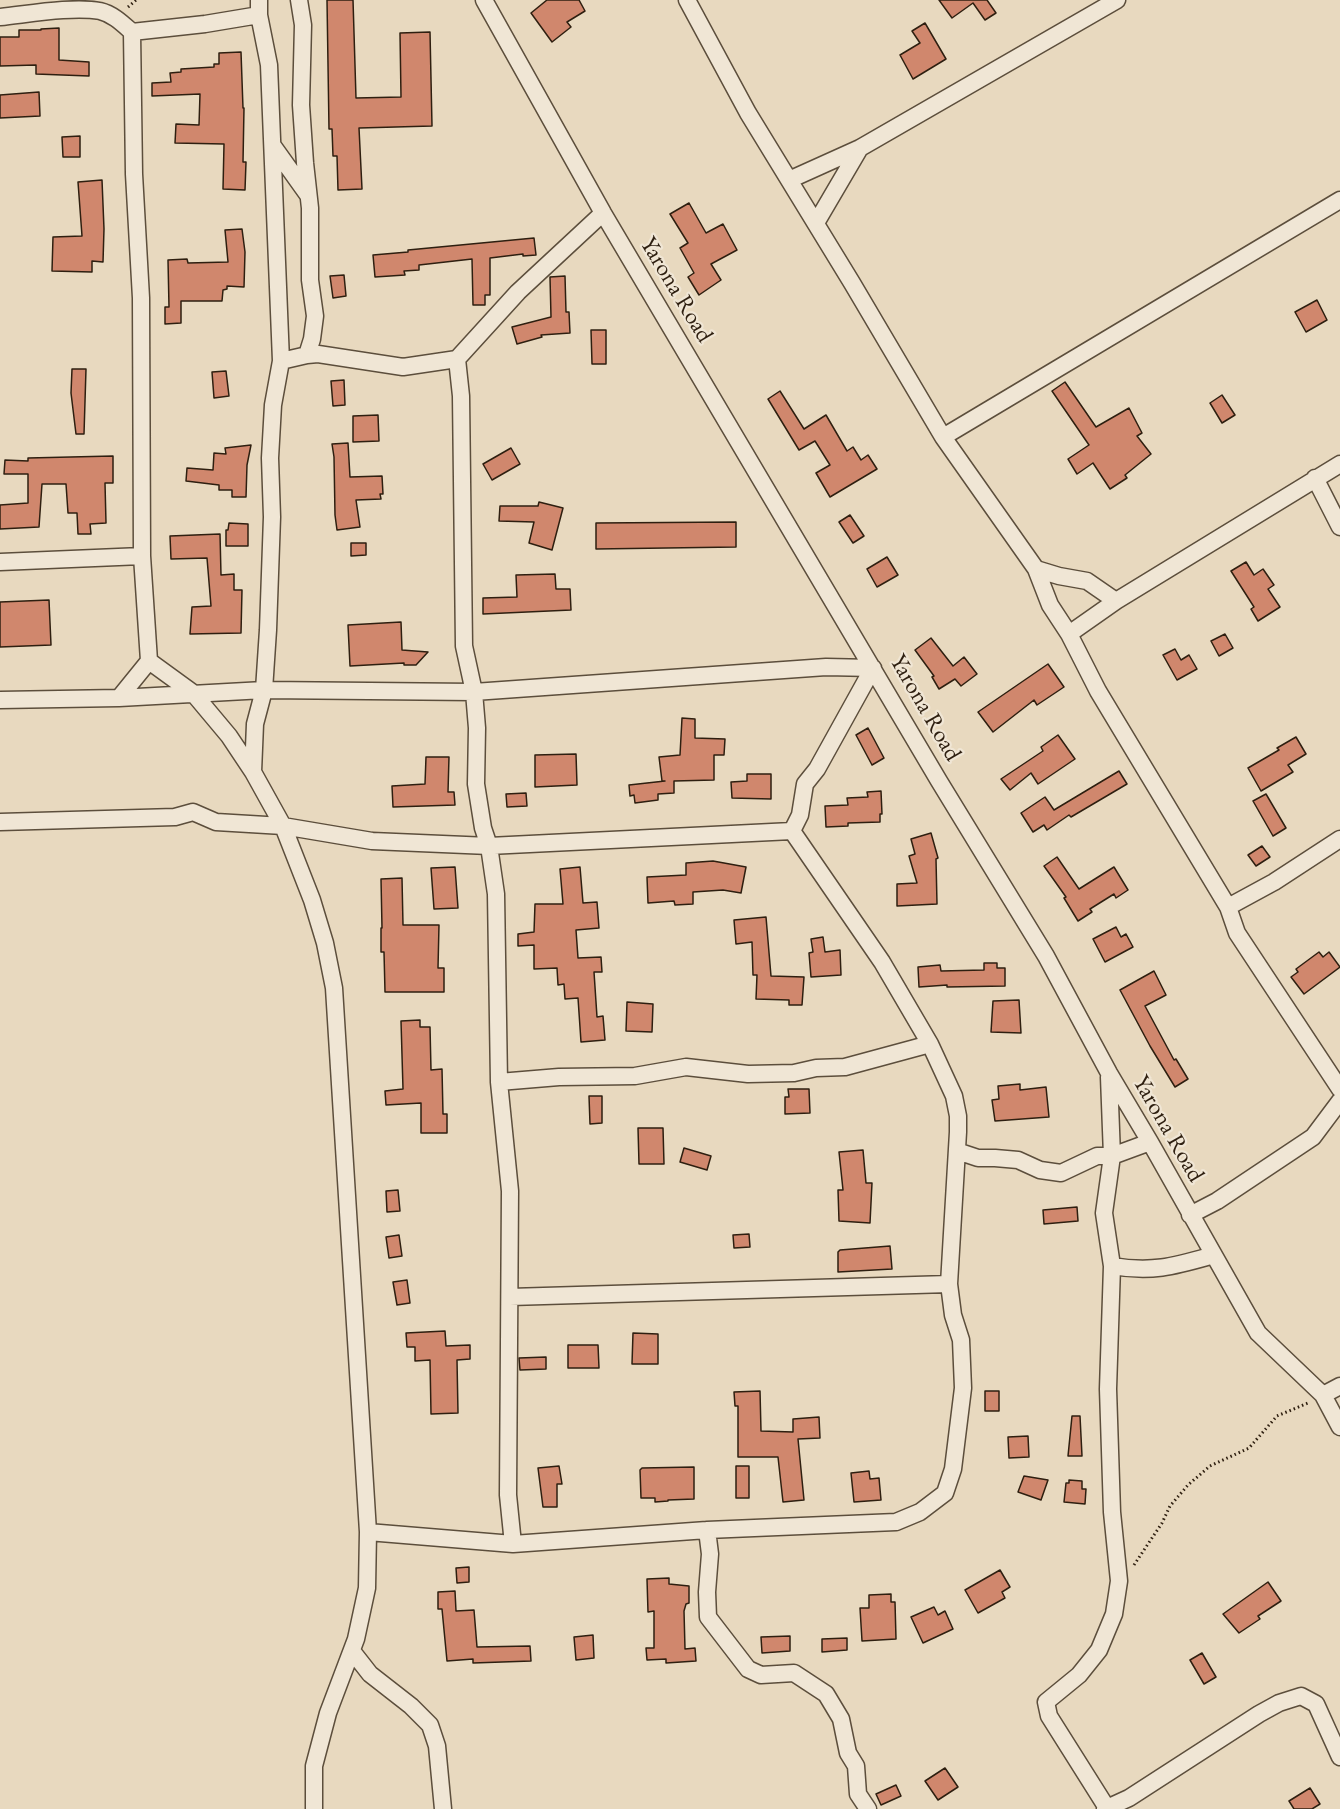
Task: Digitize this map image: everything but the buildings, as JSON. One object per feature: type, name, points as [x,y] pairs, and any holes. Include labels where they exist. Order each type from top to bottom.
[{"type":"street","points":[[299,0],[303,25],[301,105],[308,195],[310,280],[315,316],[307,355]]},
{"type":"street","name":"Yarona Road","points":[[484,0],[603,213],[939,781],[1046,956],[1108,1074],[1150,1142],[1258,1333],[1323,1395],[1340,1427]]},
{"type":"street","points":[[687,0],[748,113],[943,437],[1036,569],[1050,605],[1069,634],[1098,691],[1228,908],[1237,933],[1340,1089]]},
{"type":"street","points":[[789,180],[860,148],[1117,0]]},
{"type":"street","points":[[0,17],[59,10],[101,12],[116,18],[132,32],[205,24],[259,8],[269,65],[281,361],[273,405],[270,458],[272,517],[264,690],[255,724],[253,772]]},
{"type":"street","points":[[118,698],[149,661],[142,556],[141,298],[133,163],[132,32]]},
{"type":"street","points":[[272,145],[308,195]]},
{"type":"street","points":[[816,223],[860,148]]},
{"type":"street","points":[[943,437],[1340,200]]},
{"type":"street","points":[[281,361],[318,354],[404,367],[457,359],[518,292],[603,213]]},
{"type":"street","points":[[457,359],[461,396],[464,646],[474,692],[477,728],[476,784],[496,894],[499,1082],[510,1191],[508,1495],[513,1544]]},
{"type":"street","points":[[1069,634],[1116,601],[1340,464]]},
{"type":"street","points":[[1315,478],[1340,527]]},
{"type":"street","points":[[0,562],[142,556]]},
{"type":"street","points":[[1036,569],[1059,576],[1087,580],[1116,601]]},
{"type":"street","points":[[149,661],[193,693],[229,736],[253,772],[283,826],[312,900],[325,943],[334,988],[368,1532],[367,1588],[352,1651],[328,1713],[314,1766],[314,1809]]},
{"type":"street","points":[[0,700],[118,698],[264,690],[474,692],[826,667],[873,668],[817,769],[805,784],[800,814],[792,831]]},
{"type":"street","points":[[0,822],[175,817],[193,812],[216,822],[283,826],[372,841],[489,846],[792,831]]},
{"type":"street","points":[[368,1532],[513,1544],[707,1530],[896,1522],[920,1512],[945,1493],[953,1469],[963,1388],[961,1340],[953,1315],[949,1284],[958,1116],[954,1096],[930,1044],[882,962],[792,831]]},
{"type":"street","points":[[1228,908],[1274,882],[1340,839]]},
{"type":"street","points":[[499,1082],[559,1077],[635,1076],[686,1067],[748,1074],[794,1073],[816,1068],[845,1067],[930,1044]]},
{"type":"street","points":[[1108,1074],[1112,1156],[1104,1213],[1112,1266],[1108,1389],[1112,1512],[1119,1581],[1114,1614],[1100,1650],[1079,1675],[1046,1702],[1049,1716],[1106,1809],[1129,1798],[1260,1714],[1279,1703],[1300,1696],[1316,1704],[1340,1757]]},
{"type":"street","points":[[1190,1215],[1217,1201],[1314,1137],[1340,1101]]},
{"type":"street","points":[[957,1151],[978,1158],[1018,1160],[1040,1170],[1061,1173],[1097,1156],[1112,1156],[1150,1142]]},
{"type":"street","points":[[1112,1266],[1138,1270],[1173,1267],[1214,1255]]},
{"type":"street","points":[[510,1297],[949,1284]]},
{"type":"street","points":[[1323,1395],[1340,1386]]},
{"type":"street","points":[[707,1530],[710,1554],[708,1617],[748,1669],[761,1675],[794,1673],[826,1694],[841,1719],[848,1753],[856,1766],[858,1794],[868,1809]]},
{"type":"street","points":[[352,1651],[370,1674],[411,1706],[430,1725],[437,1746],[443,1809]]},
{"type":"path","points":[[1119,1581],[1136,1563],[1170,1506],[1188,1485],[1210,1466],[1249,1448],[1276,1416],[1288,1413],[1323,1395]]}]
